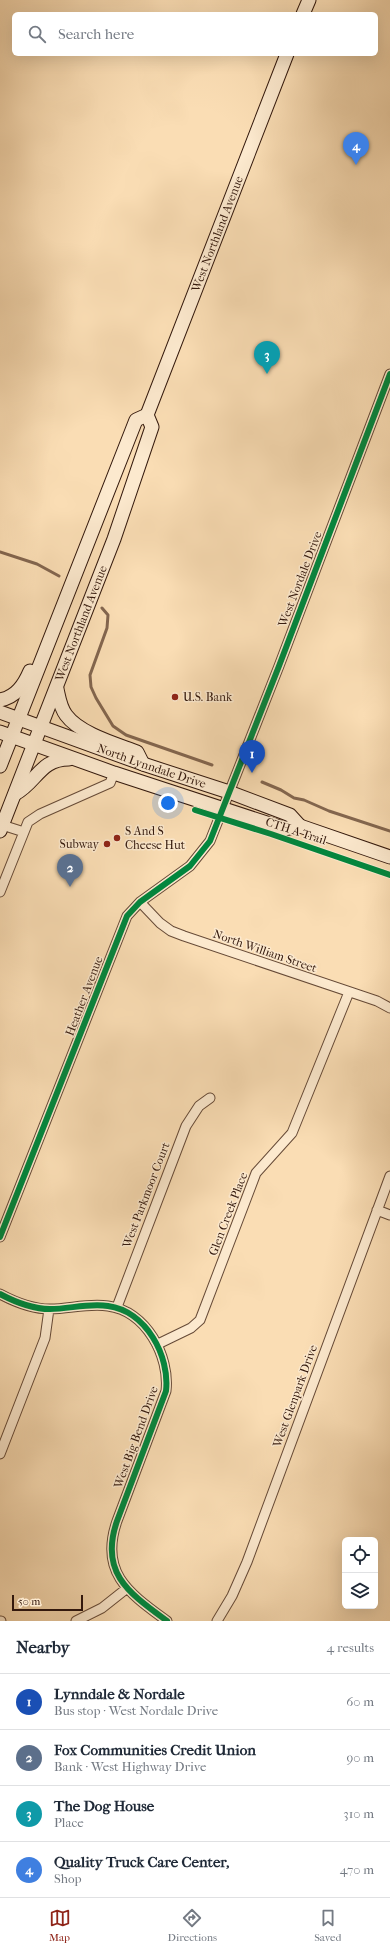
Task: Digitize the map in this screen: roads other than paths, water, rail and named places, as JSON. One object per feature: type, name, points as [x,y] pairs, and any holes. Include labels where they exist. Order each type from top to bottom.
[{"type":"main road","points":[[304,12],[309,0]]},
{"type":"main road","name":"West Northland Avenue","points":[[1,828],[57,688],[122,518],[152,427],[147,415],[287,56]]},
{"type":"main road","name":"West Northland Avenue","points":[[0,766],[6,734],[19,719],[136,420],[147,415]]},
{"type":"main road","points":[[0,700],[9,697],[20,689],[28,674],[51,619],[62,611]]},
{"type":"main road","points":[[57,688],[60,706],[71,720],[93,734],[137,752],[143,764]]},
{"type":"main road","name":"North Lynndale Drive","points":[[0,712],[143,764],[229,792],[290,816],[300,826],[390,857]]},
{"type":"main road","name":"North Lynndale Drive","points":[[6,734],[114,773],[285,829],[300,826]]},
{"type":"main road","points":[[15,794],[24,789],[46,764],[63,759],[75,759]]},
{"type":"street","name":"West Nordale Drive","points":[[229,792],[390,374]]},
{"type":"street","points":[[0,892],[28,822],[40,814],[110,783],[114,773]]},
{"type":"street","name":"Heather Avenue","points":[[0,1237],[127,916],[140,902],[179,875],[195,861],[210,841],[229,792]]},
{"type":"street","points":[[1,828],[24,832]]},
{"type":"street","name":"North William Street","points":[[140,902],[172,931],[376,1001],[390,1008]]},
{"type":"street","name":"Glen Creek Place","points":[[158,1344],[191,1328],[200,1320],[256,1174],[292,1133],[350,992]]},
{"type":"street","name":"West Parkmoor Court","points":[[117,1307],[186,1126],[199,1106],[210,1098]]},
{"type":"street","name":"West Glenpark Drive","points":[[217,1621],[232,1596],[247,1562],[390,1176]]},
{"type":"street","points":[[377,1210],[390,1215]]},
{"type":"street","name":"West Big Bend Drive","points":[[0,1294],[24,1304],[49,1309],[100,1305],[117,1307],[136,1319],[158,1344],[166,1371],[166,1391],[117,1522],[111,1543],[115,1567],[126,1589]]},
{"type":"street","points":[[0,1454],[45,1338],[49,1309]]},
{"type":"street","points":[[76,1621],[102,1608],[126,1589],[167,1621]]},
{"type":"waterway","points":[[0,552],[37,564],[59,576]]},
{"type":"waterway","points":[[102,608],[108,615],[107,628],[90,675],[91,687],[113,726],[126,735],[212,765]]},
{"type":"waterway","points":[[262,782],[281,790],[294,798],[304,800],[329,811],[390,831]]},
{"type":"place","name":"Quality Truck Care Center,","points":[[356,165]]},
{"type":"place","name":"The Dog House","points":[[267,374]]},
{"type":"place","name":"U.S. Bank","points":[[175,697]]},
{"type":"place","name":"Lynndale & Nordale","points":[[252,773]]},
{"type":"place","name":"S And S Cheese Hut","points":[[117,838]]},
{"type":"place","name":"Subway","points":[[107,844]]},
{"type":"place","name":"Fox Communities Credit Union","points":[[70,887]]}]
